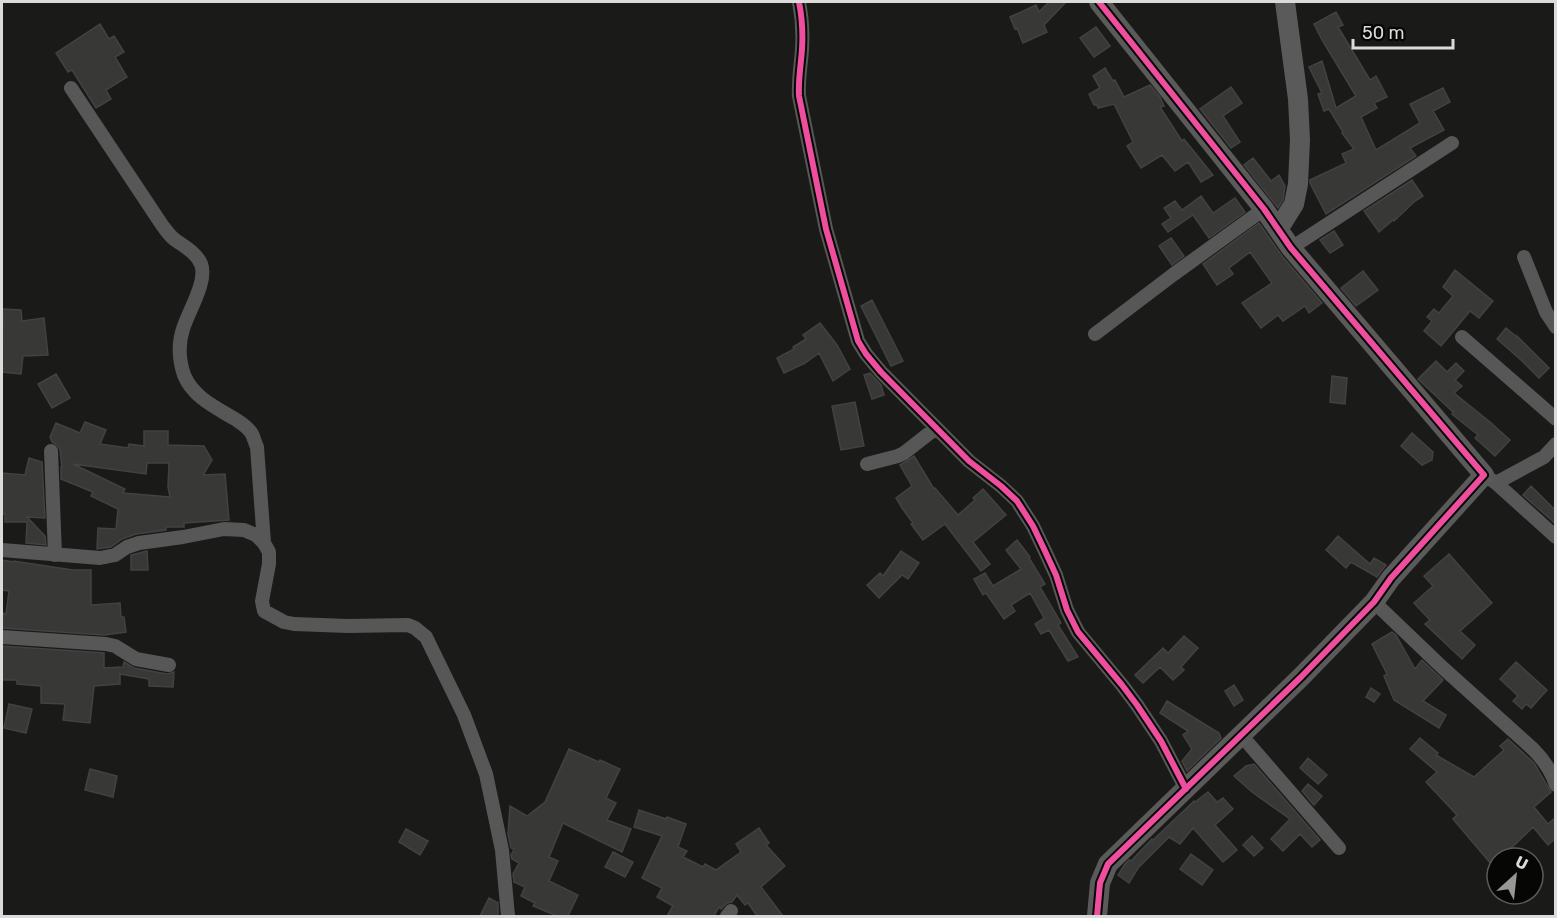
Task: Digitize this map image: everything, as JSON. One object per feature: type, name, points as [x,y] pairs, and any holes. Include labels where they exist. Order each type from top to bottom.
[{"type":"street","points":[[799,2],[802,47],[799,96],[826,229],[858,341],[881,372],[936,428],[969,461],[1017,501],[1044,549],[1056,575],[1067,610],[1078,632],[1137,705],[1161,741],[1186,789]]},
{"type":"street","points":[[1099,2],[1279,228],[1291,248],[1490,479],[1556,537]]},
{"type":"street","points":[[1279,228],[1294,204],[1298,184],[1299,151],[1298,99],[1285,2]]},
{"type":"street","points":[[71,88],[162,225],[201,263],[203,273],[200,287],[183,328],[180,358],[184,376],[196,394],[247,428],[253,435],[257,447],[264,543],[268,552],[269,564],[262,601],[264,611],[274,618],[294,624],[408,625],[426,637],[464,715],[486,774],[502,850],[508,916]]},
{"type":"street","points":[[1291,248],[1452,143]]},
{"type":"street","points":[[1095,334],[1174,273],[1264,209]]},
{"type":"street","points":[[1524,257],[1546,312],[1556,327]]},
{"type":"street","points":[[1462,337],[1556,419]]},
{"type":"street","points":[[867,464],[904,453],[936,428]]},
{"type":"street","points":[[1097,916],[1100,883],[1108,864],[1301,677],[1374,602],[1390,578],[1490,479],[1544,457],[1556,444]]},
{"type":"street","points":[[51,451],[55,555]]},
{"type":"street","points":[[2,550],[100,558],[115,555],[139,543],[224,529],[244,531],[256,536],[264,543]]},
{"type":"street","points":[[1374,602],[1533,749],[1545,762],[1556,785]]},
{"type":"street","points":[[2,637],[106,644],[136,659],[169,665]]},
{"type":"street","points":[[1241,735],[1339,848]]},
{"type":"building","points":[[1049,2],[1066,2],[1044,25],[1047,32],[1023,43],[1010,17],[1036,5],[1039,12]]},
{"type":"building","points":[[1336,12],[1343,25],[1338,27],[1370,80],[1376,76],[1387,97],[1374,103],[1377,108],[1361,117],[1376,150],[1420,123],[1410,104],[1443,88],[1450,102],[1433,111],[1444,130],[1410,148],[1416,156],[1326,214],[1310,180],[1346,163],[1342,154],[1354,149],[1329,109],[1324,111],[1318,94],[1322,93],[1309,67],[1322,61],[1336,108],[1356,96],[1314,24]]},
{"type":"building","points":[[100,24],[109,39],[114,36],[124,52],[115,57],[127,77],[106,90],[111,99],[96,108],[72,70],[68,72],[56,53]]},
{"type":"building","points":[[1096,27],[1110,46],[1094,57],[1080,38]]},
{"type":"building","points":[[1105,68],[1124,97],[1150,85],[1160,97],[1164,106],[1160,107],[1182,141],[1184,139],[1213,175],[1201,182],[1188,162],[1175,171],[1162,155],[1141,168],[1127,146],[1133,142],[1114,104],[1098,108],[1089,94],[1100,88],[1093,76]]},
{"type":"building","points":[[1231,87],[1242,103],[1223,116],[1240,142],[1231,148],[1200,109]]},
{"type":"building","points":[[1253,158],[1271,181],[1279,175],[1285,186],[1283,200],[1278,208],[1244,165]]},
{"type":"building","points":[[1412,180],[1423,196],[1379,232],[1364,211]]},
{"type":"building","points":[[1201,196],[1213,213],[1235,198],[1245,212],[1209,238],[1193,215],[1168,232],[1162,224],[1171,218],[1164,208],[1175,201],[1182,210]]},
{"type":"building","points":[[1259,223],[1282,256],[1322,303],[1309,313],[1305,306],[1283,321],[1278,315],[1261,328],[1242,303],[1272,283],[1250,252],[1229,268],[1233,274],[1217,285],[1203,264]]},
{"type":"building","points":[[1334,231],[1343,245],[1330,253],[1320,240]]},
{"type":"building","points":[[1171,238],[1184,256],[1172,265],[1159,246]]},
{"type":"building","points":[[1455,270],[1493,301],[1479,318],[1470,311],[1441,346],[1424,331],[1432,321],[1427,317],[1434,309],[1439,313],[1453,296],[1443,287]]},
{"type":"building","points":[[1363,271],[1378,290],[1356,306],[1341,288]]},
{"type":"building","points":[[872,300],[903,361],[891,366],[861,306]]},
{"type":"building","points":[[3,309],[21,310],[22,321],[44,318],[48,355],[23,356],[21,374],[2,372]]},
{"type":"building","points":[[820,323],[837,345],[850,369],[833,381],[819,353],[784,373],[777,358],[794,349],[793,347],[806,339],[803,335]]},
{"type":"building","points":[[1506,328],[1549,368],[1539,378],[1497,339]]},
{"type":"building","points":[[1436,361],[1447,372],[1456,363],[1464,371],[1455,380],[1462,386],[1454,393],[1510,440],[1495,456],[1475,438],[1478,435],[1452,414],[1453,412],[1418,379]]},
{"type":"building","points":[[870,373],[881,385],[884,395],[872,399],[864,375]]},
{"type":"building","points":[[56,374],[70,398],[52,408],[38,384]]},
{"type":"building","points":[[1332,376],[1347,378],[1345,404],[1330,402]]},
{"type":"building","points":[[855,402],[864,446],[841,450],[832,406]]},
{"type":"building","points":[[85,422],[106,430],[100,444],[128,448],[129,444],[144,446],[144,431],[168,431],[168,445],[204,446],[212,460],[203,475],[225,474],[229,520],[184,523],[184,527],[166,527],[166,530],[136,534],[122,539],[111,547],[97,549],[98,528],[116,529],[118,509],[91,496],[93,492],[61,479],[60,450],[50,437],[56,423],[80,433]],"holes":[[[147,463],[169,463],[170,497],[123,493],[125,489],[73,464],[146,474]]]},
{"type":"building","points":[[1412,433],[1433,452],[1432,460],[1422,465],[1401,446]]},
{"type":"building","points":[[914,456],[934,489],[958,515],[975,500],[973,498],[983,489],[1006,515],[973,542],[990,564],[981,571],[945,524],[923,540],[911,524],[913,523],[896,498],[912,486],[900,465]]},
{"type":"building","points":[[29,458],[42,462],[45,518],[27,517],[45,536],[46,545],[26,543],[27,522],[5,522],[5,514],[2,514],[2,473],[25,475]]},
{"type":"building","points":[[1531,486],[1556,511],[1556,524],[1523,495]]},
{"type":"building","points":[[1338,536],[1370,564],[1374,558],[1386,565],[1377,577],[1351,562],[1346,568],[1326,550]]},
{"type":"building","points":[[1017,540],[1030,557],[1045,584],[1040,587],[1061,623],[1058,625],[1078,657],[1068,661],[1049,630],[1041,634],[1035,624],[1044,618],[1030,593],[1011,605],[1015,611],[1004,619],[986,593],[983,595],[974,579],[985,573],[993,586],[1021,569],[1006,550]]},
{"type":"building","points":[[147,551],[148,570],[131,570],[131,555]]},
{"type":"building","points":[[901,551],[919,563],[908,579],[902,575],[879,598],[867,585],[880,573],[883,576]]},
{"type":"building","points":[[1449,554],[1492,603],[1460,631],[1475,645],[1462,659],[1425,624],[1430,620],[1414,603],[1433,586],[1424,576]]},
{"type":"building","points":[[2,560],[73,570],[91,570],[91,605],[120,603],[121,617],[124,617],[126,632],[104,635],[2,628],[3,613],[6,614],[9,591],[2,590]]},
{"type":"building","points":[[1392,632],[1396,635],[1415,669],[1422,660],[1443,680],[1423,701],[1446,715],[1439,728],[1394,700],[1384,676],[1387,674],[1372,644]]},
{"type":"building","points":[[1184,636],[1198,648],[1181,667],[1184,670],[1173,680],[1160,667],[1143,683],[1135,675],[1163,648],[1168,653]]},
{"type":"building","points":[[2,646],[104,653],[104,668],[123,667],[124,662],[134,668],[167,674],[174,672],[173,687],[149,686],[149,679],[120,674],[120,684],[94,686],[90,723],[63,720],[65,704],[41,703],[41,686],[17,684],[17,680],[2,680]]},
{"type":"building","points":[[1516,662],[1547,690],[1531,708],[1526,704],[1522,709],[1513,701],[1518,696],[1500,679]]},
{"type":"building","points":[[1234,685],[1243,700],[1234,706],[1225,691]]},
{"type":"building","points":[[1371,688],[1380,694],[1374,702],[1366,697]]},
{"type":"building","points":[[1167,701],[1219,733],[1221,738],[1187,771],[1182,761],[1192,749],[1183,735],[1188,731],[1160,713]]},
{"type":"building","points":[[9,704],[32,709],[26,733],[4,728]]},
{"type":"building","points":[[1420,738],[1438,753],[1436,755],[1474,777],[1504,750],[1500,746],[1508,739],[1534,763],[1551,792],[1534,807],[1548,824],[1556,817],[1556,838],[1548,845],[1533,827],[1513,846],[1485,846],[1485,857],[1453,819],[1457,815],[1426,782],[1437,772],[1410,749]]},
{"type":"building","points":[[569,749],[620,769],[606,798],[616,803],[607,820],[631,829],[622,852],[563,823],[549,857],[558,861],[549,881],[578,895],[568,916],[557,916],[533,906],[535,903],[521,896],[525,887],[514,882],[513,874],[519,863],[512,859],[511,855],[514,849],[511,848],[508,834],[510,806],[527,816],[545,802]]},
{"type":"building","points":[[1308,758],[1327,775],[1318,784],[1300,768]]},
{"type":"building","points":[[1254,764],[1320,840],[1312,847],[1300,834],[1283,851],[1271,839],[1290,819],[1234,776],[1246,766]]},
{"type":"building","points":[[90,769],[117,776],[113,797],[85,790]]},
{"type":"building","points":[[1308,784],[1322,796],[1314,805],[1302,791]]},
{"type":"building","points":[[1208,792],[1217,802],[1223,798],[1233,809],[1215,825],[1237,850],[1223,862],[1193,828],[1180,844],[1169,837],[1138,868],[1129,883],[1118,875],[1129,860],[1131,861],[1194,801]]},
{"type":"building","points":[[639,810],[686,824],[678,847],[687,851],[683,857],[703,867],[705,864],[716,870],[741,852],[736,844],[759,828],[769,843],[766,845],[785,866],[761,887],[783,916],[757,916],[748,903],[745,905],[737,895],[732,902],[727,903],[721,909],[719,907],[714,916],[667,916],[673,906],[657,897],[662,888],[642,878],[662,836],[634,827]]},
{"type":"building","points":[[406,829],[428,841],[420,855],[399,842]]},
{"type":"building","points":[[1252,836],[1263,848],[1254,856],[1243,845]]},
{"type":"building","points":[[613,852],[633,862],[625,877],[605,867]]},
{"type":"building","points":[[1191,854],[1213,870],[1202,885],[1180,869]]},
{"type":"building","points":[[489,898],[498,903],[498,916],[480,916]]},
{"type":"cycle path","points":[[799,2],[802,19],[799,96],[826,229],[858,341],[881,372],[969,461],[1017,501],[1044,549],[1056,575],[1067,610],[1078,632],[1137,705],[1161,741],[1186,789]]},
{"type":"cycle path","points":[[1097,916],[1100,883],[1108,864],[1301,677],[1374,602],[1391,578],[1484,475],[1291,248],[1264,209],[1099,2]]}]
